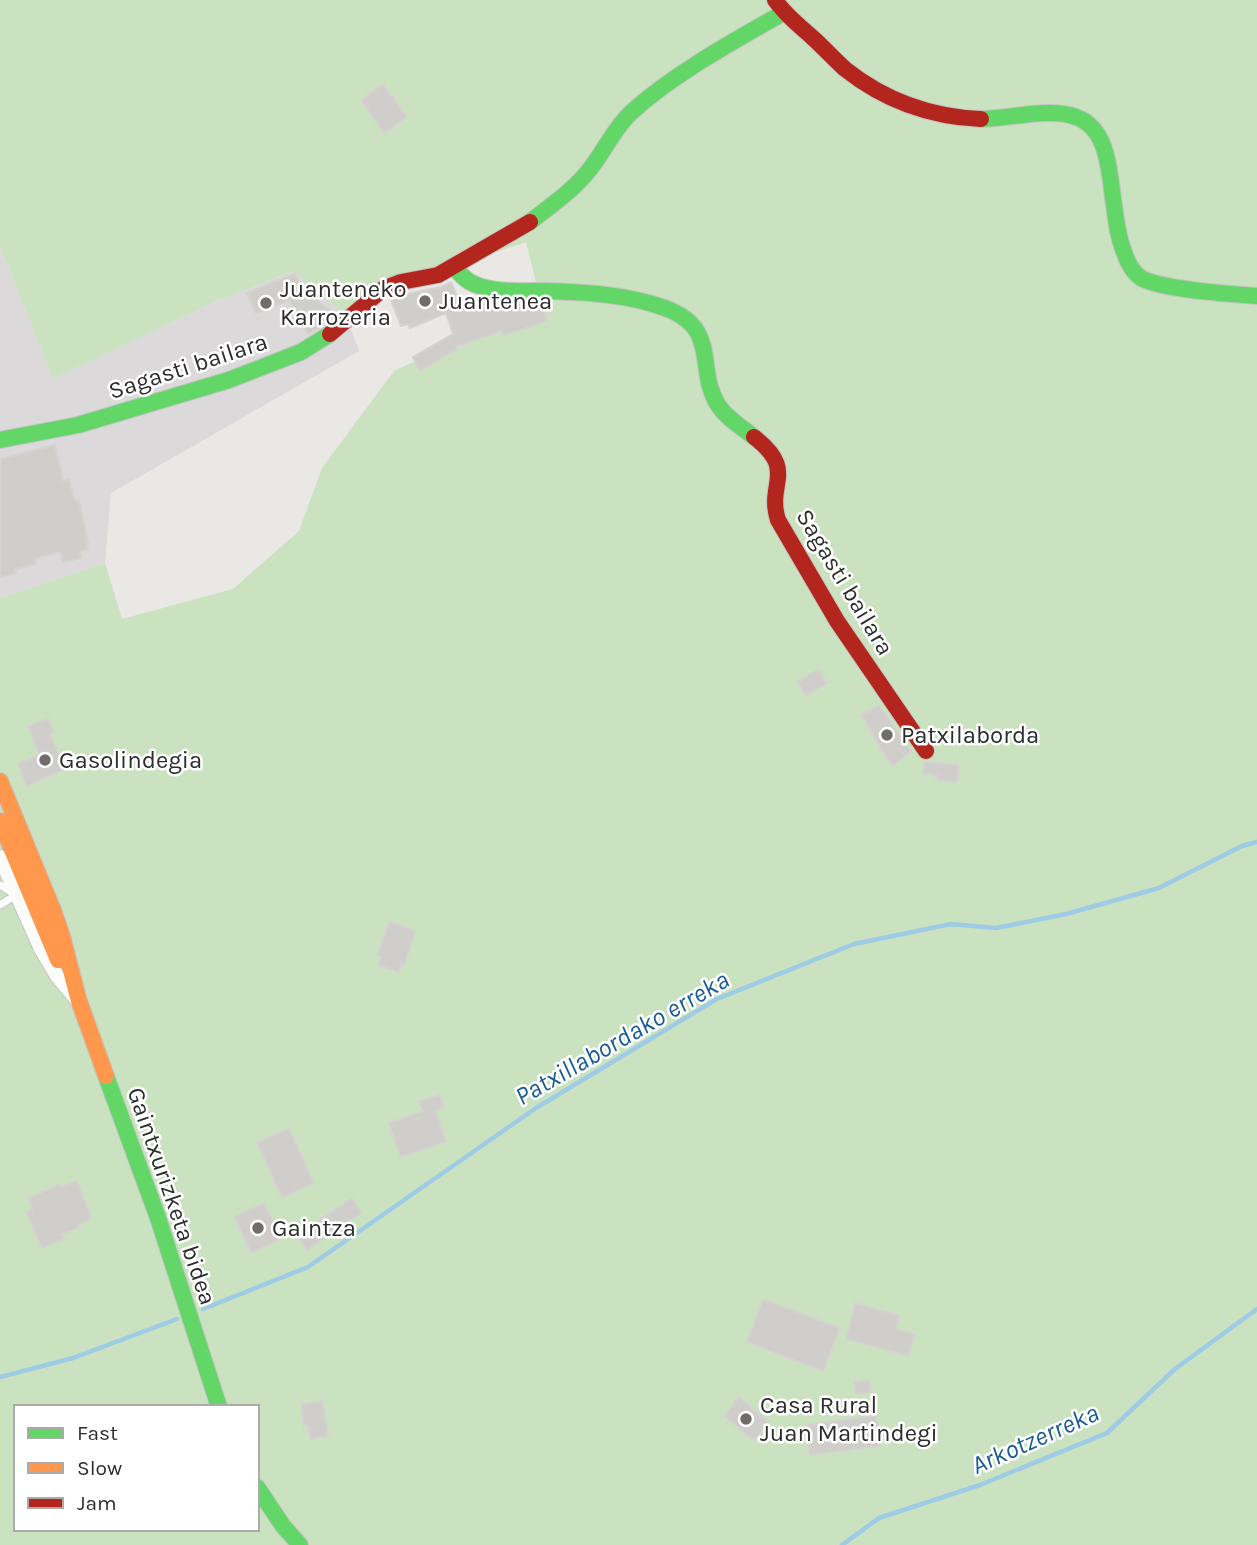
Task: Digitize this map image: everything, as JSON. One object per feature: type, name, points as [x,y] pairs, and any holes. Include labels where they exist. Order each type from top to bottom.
[{"type":"street","name":"Sagasti bailara","points":[[0,440],[78,425],[229,380],[301,352],[326,338],[383,289],[401,282],[438,275],[454,267],[530,222],[561,198],[589,171],[632,111],[779,6],[847,70],[878,92],[906,106],[963,119],[998,119],[1057,113],[1088,122],[1099,136],[1105,150],[1120,235],[1126,259],[1134,271],[1157,283],[1208,292],[1257,296]]},
{"type":"street","name":"Sagasti bailara","points":[[454,267],[464,279],[477,286],[497,290],[581,292],[626,298],[674,312],[694,327],[703,347],[710,383],[718,404],[731,420],[769,449],[777,462],[779,476],[775,509],[778,520],[837,621],[926,751]]},
{"type":"street","name":"Gaintxurizketa bidea","points":[[0,781],[53,910],[79,1001],[158,1218],[218,1405]]},
{"type":"street","name":"Gaintxurizketa bidea","points":[[0,800],[8,818],[23,836]]},
{"type":"street","name":"Gaintxurizketa bidea","points":[[0,821],[51,945],[79,1001]]},
{"type":"street","points":[[0,857],[41,949],[57,976],[79,1001]]},
{"type":"street","points":[[259,1490],[283,1526],[300,1545]]},
{"type":"lane","points":[[0,885],[16,895],[0,905]]},
{"type":"shaded area","points":[[0,246],[53,379],[216,301],[293,271],[346,316],[359,351],[111,493],[105,563],[0,598]]},
{"type":"green space","points":[[0,0],[1257,0],[1257,1545],[0,1545],[0,598],[105,563],[122,619],[233,589],[299,531],[322,468],[394,371],[541,302],[526,242],[430,274],[346,316],[293,271],[216,301],[53,379],[0,246]]},
{"type":"building","points":[[383,84],[407,117],[384,133],[361,100]]},
{"type":"building","name":"Juanteneko Karrozeria","points":[[295,273],[305,292],[335,314],[308,334],[289,300],[256,313],[247,293]]},
{"type":"building","points":[[451,282],[461,306],[481,299],[492,301],[494,308],[511,303],[542,303],[547,321],[502,336],[501,331],[458,346],[420,371],[413,357],[453,334],[446,313],[410,328],[408,324],[401,326],[391,300]]},
{"type":"building","points":[[55,445],[63,481],[69,479],[75,501],[79,500],[88,549],[80,551],[81,558],[63,562],[60,552],[35,558],[36,564],[15,569],[16,573],[0,577],[0,459]]},
{"type":"building","points":[[818,669],[827,683],[806,696],[797,682]]},
{"type":"building","name":"Patxilaborda","points":[[879,705],[911,751],[892,767],[861,715]]},
{"type":"building","name":"Gasolindegia","points":[[48,718],[54,732],[50,734],[65,769],[27,786],[18,764],[39,755],[28,726]]},
{"type":"building","points":[[924,763],[959,765],[957,782],[936,780],[937,775],[923,773]]},
{"type":"building","points":[[389,922],[416,931],[399,972],[378,965],[381,957],[377,956]]},
{"type":"building","points":[[440,1095],[444,1107],[436,1110],[446,1142],[400,1157],[389,1123],[423,1111],[419,1101]]},
{"type":"building","points":[[289,1128],[314,1183],[282,1198],[257,1143]]},
{"type":"building","points":[[76,1180],[92,1218],[62,1234],[64,1239],[42,1248],[26,1212],[33,1209],[28,1198]]},
{"type":"building","points":[[352,1198],[361,1213],[307,1250],[297,1235]]},
{"type":"building","name":"Gaintza","points":[[264,1203],[281,1239],[251,1253],[234,1217]]},
{"type":"building","points":[[763,1299],[840,1328],[823,1371],[747,1342]]},
{"type":"building","points":[[855,1303],[900,1316],[896,1329],[915,1334],[908,1356],[846,1339]]},
{"type":"building","points":[[869,1380],[871,1392],[856,1394],[854,1382]]},
{"type":"building","name":"Casa Rural Juan Martindegi","points":[[739,1397],[769,1422],[754,1441],[724,1416]]},
{"type":"building","points":[[323,1401],[328,1436],[310,1439],[308,1426],[304,1427],[301,1404]]},
{"type":"building","points":[[876,1415],[880,1446],[810,1455],[806,1425]]},
{"type":"waterway","name":"Patxillabordako erreka","points":[[203,1309],[308,1267],[536,1108],[717,999],[854,944],[951,924],[996,928],[1066,914],[1159,888],[1242,846],[1257,842]]},
{"type":"waterway","name":"Arkotzerreka","points":[[842,1545],[879,1518],[980,1485],[1107,1433],[1175,1369],[1257,1309]]},
{"type":"waterway","name":"Patxillabordako erreka","points":[[0,1377],[73,1358],[177,1319]]},
{"type":"traffic: fast","points":[[530,222],[584,177],[622,122],[651,95],[706,58],[783,13]]},
{"type":"traffic: fast","points":[[981,119],[1054,113],[1076,117],[1087,123],[1096,132],[1106,154],[1119,235],[1135,273],[1141,278],[1165,286],[1257,296]]},
{"type":"traffic: fast","points":[[454,267],[468,281],[491,289],[574,292],[620,297],[650,303],[682,317],[694,327],[700,338],[711,391],[718,405],[730,419],[754,437]]},
{"type":"traffic: fast","points":[[0,440],[78,425],[229,380],[301,352],[330,334]]},
{"type":"traffic: fast","points":[[106,1076],[158,1218],[218,1405]]},
{"type":"traffic: fast","points":[[259,1490],[283,1526],[300,1545]]},
{"type":"traffic: slow","points":[[0,781],[53,910],[79,1001],[106,1076]]},
{"type":"traffic: slow","points":[[0,821],[58,960]]},
{"type":"traffic: jam","points":[[775,0],[788,16],[845,69],[876,90],[909,105],[944,115],[981,119]]},
{"type":"traffic: jam","points":[[330,334],[383,289],[401,282],[438,275],[530,222]]},
{"type":"traffic: jam","points":[[754,437],[775,459],[778,468],[775,496],[778,520],[837,621],[926,751]]},
{"type":"place","name":"Juantenea","points":[[425,301]]},
{"type":"place","name":"Juanteneko Karrozeria","points":[[266,303]]},
{"type":"place","name":"Patxilaborda","points":[[887,735]]},
{"type":"place","name":"Gasolindegia","points":[[45,760]]},
{"type":"place","name":"Gaintza","points":[[258,1228]]},
{"type":"place","name":"Casa Rural Juan Martindegi","points":[[746,1419]]}]
